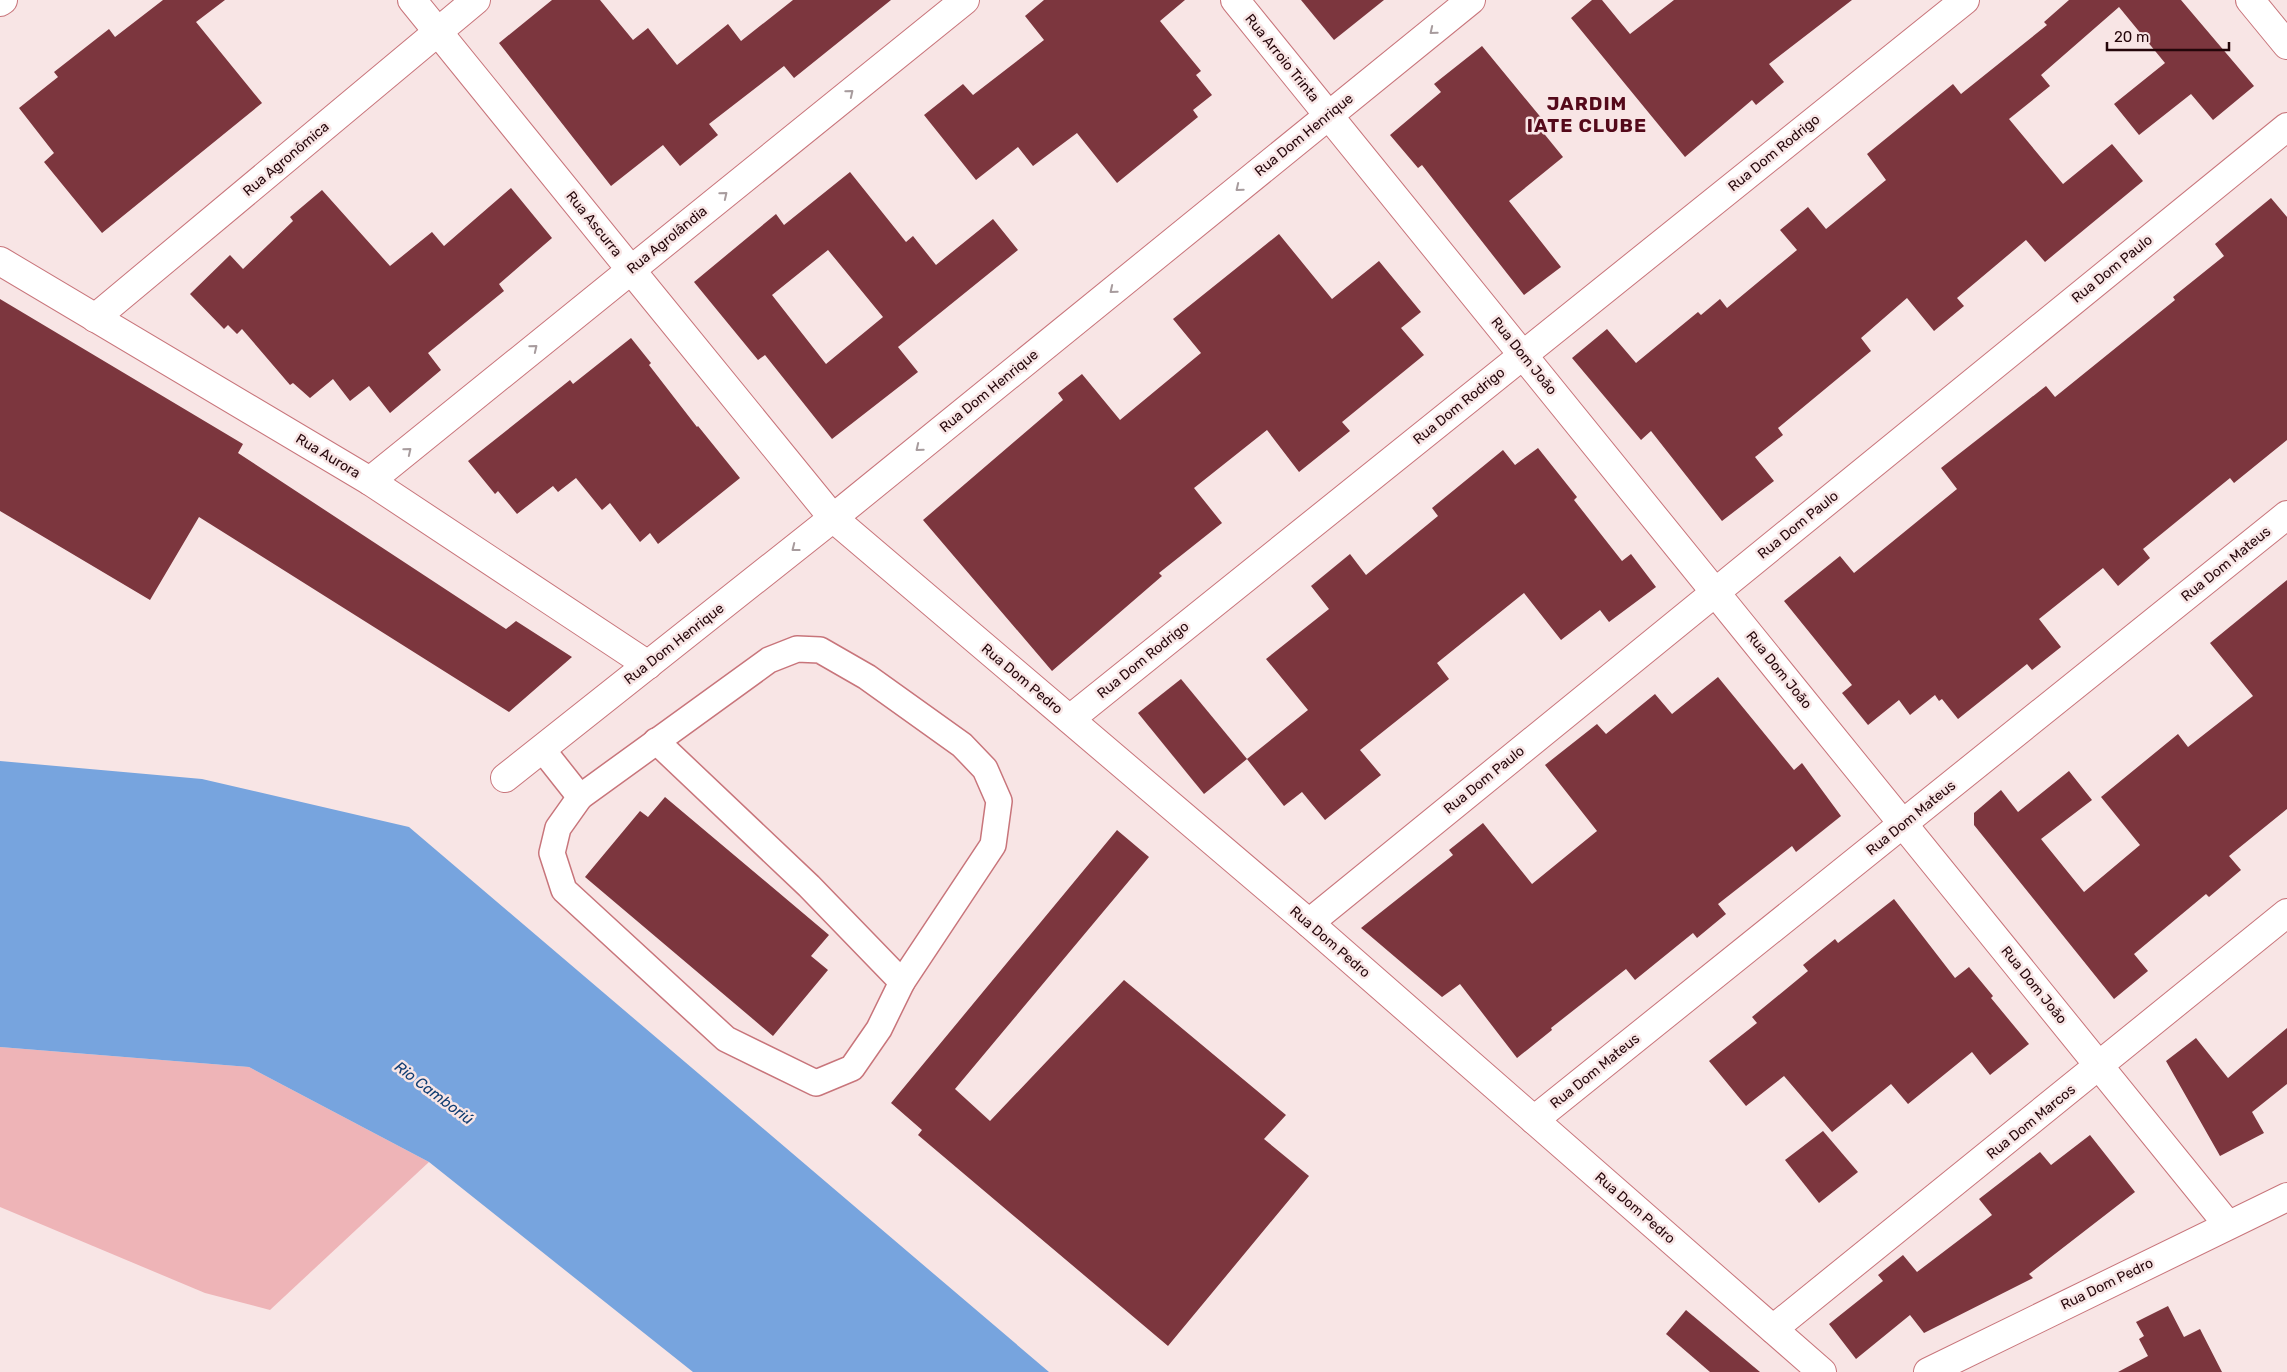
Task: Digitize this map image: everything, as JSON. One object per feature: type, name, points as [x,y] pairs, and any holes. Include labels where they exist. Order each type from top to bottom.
[{"type":"street","name":"Rua Ascurra","points":[[412,0],[833,518]]},
{"type":"street","name":"Rua Agronômica","points":[[95,318],[476,0]]},
{"type":"street","name":"Rua Agrolândia","points":[[370,481],[965,0]]},
{"type":"street","name":"Rua Arroio Trinta","points":[[1235,0],[1329,115]]},
{"type":"street","name":"Rua Dom Henrique","points":[[505,778],[833,518],[1471,0]]},
{"type":"street","name":"Rua Dom Rodrigo","points":[[1070,719],[1965,0]]},
{"type":"street","points":[[2250,0],[2287,45]]},
{"type":"street","name":"Rua Dom João","points":[[1329,115],[2228,1225]]},
{"type":"street","name":"Rua Dom Paulo","points":[[1309,922],[2287,127]]},
{"type":"street","name":"Rua Aurora","points":[[0,261],[370,481],[648,665]]},
{"type":"street","name":"Rua Dom Mateus","points":[[1534,1120],[2287,515]]},
{"type":"street","name":"Rua Dom Pedro","points":[[833,518],[1309,922],[1822,1372]]},
{"type":"street","name":"Rua Dom Marcos","points":[[1773,1330],[2287,912]]},
{"type":"street","name":"Rua Dom Pedro","points":[[1928,1372],[2287,1197]]},
{"type":"lane","points":[[797,649],[820,650],[867,676],[962,745],[985,769],[999,801],[993,845],[902,982],[879,1029],[852,1068],[816,1083],[726,1039],[564,890],[552,853],[558,828],[580,797],[656,741],[769,660],[797,649]]},
{"type":"lane","points":[[656,741],[809,886],[902,982]]},
{"type":"lane","points":[[542,749],[580,797]]},
{"type":"shaded area","points":[[0,1047],[249,1067],[429,1162],[270,1310],[205,1293],[0,1207]]},
{"type":"water","name":"Rio Camboriú","points":[[0,761],[202,779],[409,827],[1049,1372],[693,1372],[429,1162],[249,1067],[0,1047]]},
{"type":"building","points":[[163,0],[225,0],[196,22],[262,103],[102,233],[44,162],[54,153],[19,108],[58,77],[54,72],[109,29],[115,37]]},
{"type":"building","points":[[552,0],[600,0],[633,40],[648,28],[677,65],[728,24],[741,41],[793,0],[891,0],[794,78],[784,66],[709,124],[718,135],[680,166],[663,145],[611,186],[499,43]]},
{"type":"building","points":[[1044,0],[1185,0],[1160,21],[1201,71],[1196,75],[1212,95],[1193,110],[1198,117],[1117,183],[1077,133],[1033,166],[1018,147],[976,180],[924,115],[963,84],[973,95],[1044,40],[1025,16]]},
{"type":"building","points":[[1301,0],[1384,0],[1334,40]]},
{"type":"building","points":[[1592,0],[1602,0],[1630,34],[1674,0],[1852,0],[1769,64],[1784,82],[1756,105],[1752,100],[1685,157],[1571,18]]},
{"type":"building","points":[[2069,0],[2181,0],[2254,86],[2213,120],[2191,94],[2139,135],[2114,104],[2165,63],[2119,7],[2041,75],[2050,86],[2009,119],[2063,184],[2112,144],[2143,181],[2045,262],[2026,240],[1957,298],[1964,306],[1934,331],[1907,298],[1861,338],[1871,351],[1778,428],[1783,435],[1755,457],[1774,481],[1722,521],[1651,431],[1641,440],[1572,358],[1607,329],[1636,363],[1698,312],[1701,315],[1720,299],[1727,308],[1797,250],[1780,230],[1808,207],[1826,229],[1886,180],[1867,154],[1953,84],[1961,94],[2047,25],[2044,22]]},
{"type":"building","points":[[1482,46],[1543,120],[1537,125],[1563,157],[1509,201],[1561,267],[1524,295],[1422,165],[1418,168],[1390,135],[1441,92],[1434,84]]},
{"type":"building","points":[[850,172],[906,242],[913,236],[936,265],[993,219],[1018,250],[898,347],[918,372],[832,439],[765,355],[758,360],[694,282],[776,214],[784,225]],"holes":[[[828,250],[883,317],[826,364],[772,295]]]},
{"type":"building","points":[[511,188],[552,238],[499,284],[504,291],[428,353],[441,370],[390,413],[369,386],[350,401],[333,379],[310,398],[293,383],[290,385],[242,329],[237,334],[228,325],[224,329],[190,294],[230,255],[243,269],[293,221],[290,217],[322,190],[390,266],[432,232],[444,246]]},
{"type":"building","points":[[2271,198],[2287,217],[2287,440],[2234,483],[2230,478],[2143,549],[2150,558],[2118,586],[2103,568],[2039,619],[2061,647],[2032,670],[2027,664],[1958,719],[1942,699],[1939,701],[1935,695],[1910,715],[1899,700],[1868,725],[1842,693],[1852,685],[1784,601],[1840,556],[1854,573],[1957,489],[1941,468],[2046,386],[2055,397],[2175,300],[2173,297],[2224,256],[2215,244]]},
{"type":"building","points":[[1279,234],[1332,299],[1379,261],[1421,312],[1401,328],[1424,355],[1342,422],[1350,431],[1299,472],[1267,430],[1194,488],[1222,523],[1159,573],[1162,576],[1052,671],[923,520],[1063,400],[1058,393],[1082,374],[1120,420],[1201,353],[1173,319]]},
{"type":"building","points":[[0,299],[243,444],[238,453],[506,629],[516,621],[572,657],[509,712],[199,517],[150,600],[0,511]]},
{"type":"building","points":[[631,338],[651,363],[649,365],[697,427],[740,478],[658,544],[650,533],[640,542],[610,503],[602,510],[576,478],[558,492],[553,486],[517,514],[498,491],[495,494],[468,461],[570,380],[573,384]]},
{"type":"building","points":[[1538,448],[1577,497],[1574,500],[1622,561],[1631,554],[1656,587],[1609,622],[1600,610],[1561,640],[1524,593],[1437,663],[1449,679],[1360,750],[1381,775],[1325,820],[1302,792],[1284,806],[1247,759],[1308,710],[1266,659],[1329,609],[1311,586],[1350,554],[1366,575],[1438,516],[1432,508],[1503,450],[1515,465]]},
{"type":"building","points":[[2287,580],[2287,809],[2229,856],[2241,870],[2209,897],[2206,894],[2134,954],[2148,971],[2114,999],[1974,825],[1974,813],[2001,790],[2018,812],[2069,771],[2092,800],[2041,839],[2084,892],[2140,845],[2101,797],[2178,734],[2188,747],[2253,696],[2210,643]]},
{"type":"building","points":[[1718,677],[1794,770],[1802,763],[1841,816],[1796,852],[1792,846],[1718,904],[1726,914],[1697,938],[1693,933],[1635,980],[1626,969],[1551,1028],[1552,1030],[1517,1058],[1460,984],[1442,997],[1361,928],[1453,855],[1449,850],[1483,823],[1532,884],[1597,831],[1545,765],[1597,724],[1606,734],[1655,694],[1672,714]]},
{"type":"building","points":[[1181,679],[1247,759],[1204,794],[1138,713]]},
{"type":"building","points":[[665,797],[829,935],[811,956],[828,970],[773,1036],[585,877],[640,811],[648,817]]},
{"type":"building","points":[[1117,830],[1149,857],[955,1089],[990,1121],[1124,980],[1286,1115],[1264,1139],[1309,1176],[1168,1346],[918,1135],[922,1130],[891,1103]]},
{"type":"building","points":[[1894,899],[1955,978],[1969,967],[1993,996],[1991,998],[2029,1044],[1990,1075],[1972,1052],[1908,1104],[1891,1084],[1832,1132],[1784,1076],[1746,1106],[1709,1061],[1757,1023],[1752,1017],[1808,971],[1803,965],[1835,939],[1838,943]]},
{"type":"building","points":[[2287,1028],[2287,1084],[2252,1112],[2264,1133],[2220,1156],[2166,1061],[2196,1038],[2228,1078]]},
{"type":"building","points":[[1823,1131],[1858,1172],[1819,1203],[1785,1160]]},
{"type":"building","points":[[2090,1135],[2135,1192],[2029,1274],[2033,1278],[1924,1333],[1910,1315],[1856,1359],[1829,1324],[1883,1281],[1878,1275],[1903,1255],[1917,1272],[1992,1215],[1979,1199],[2040,1152],[2051,1165]]},
{"type":"building","points":[[2168,1306],[2184,1337],[2200,1329],[2222,1372],[2118,1372],[2148,1356],[2139,1339],[2144,1336],[2136,1322]]},
{"type":"building","points":[[1686,1310],[1760,1372],[1710,1372],[1666,1334]]},
{"type":"district","name":"JARDIM IATE CLUBE","points":[[1587,114]]}]
